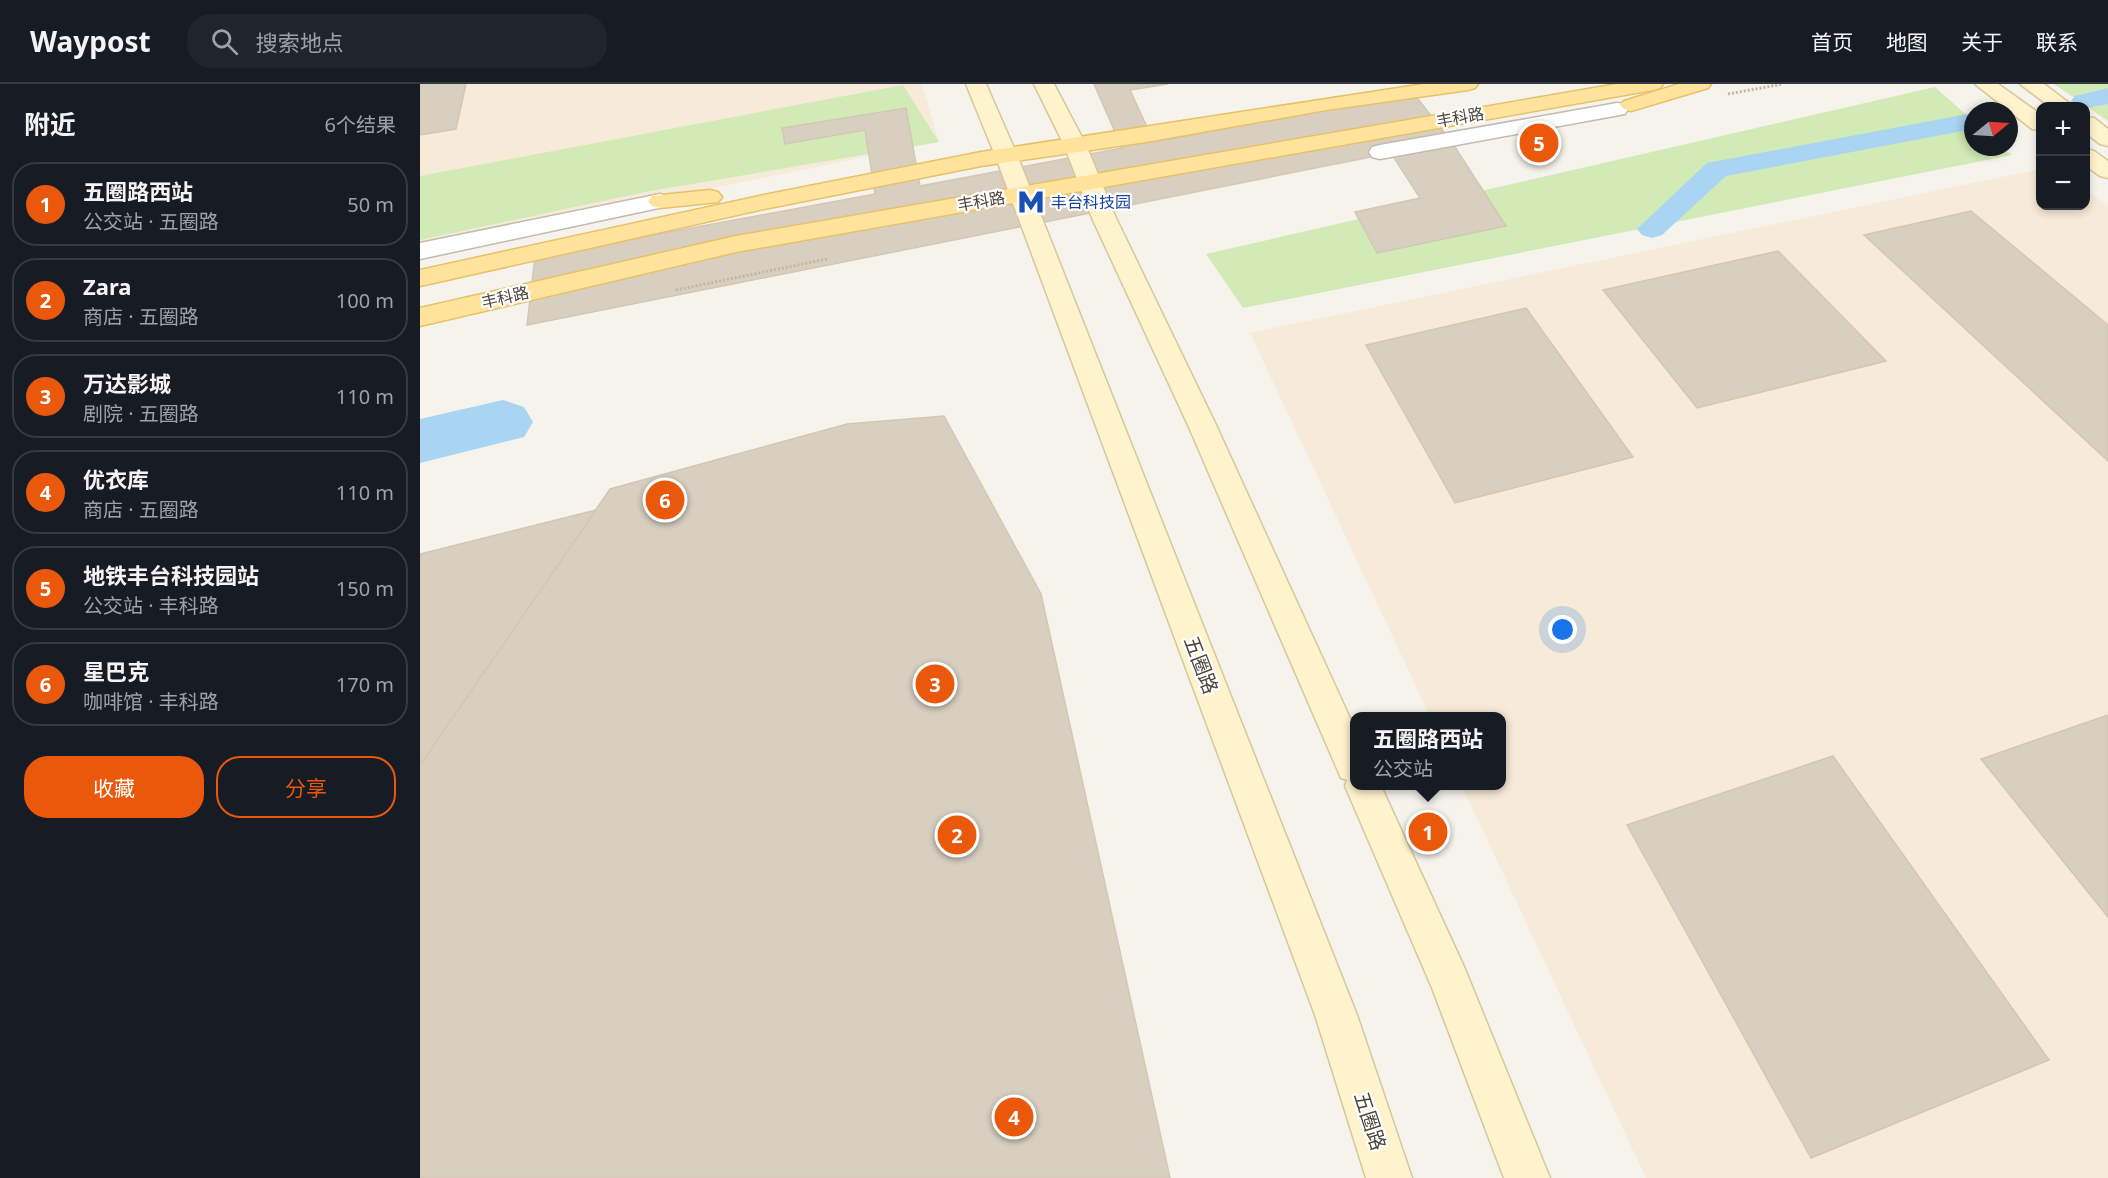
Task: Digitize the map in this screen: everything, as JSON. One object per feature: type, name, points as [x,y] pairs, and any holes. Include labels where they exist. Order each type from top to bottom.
[{"type":"main road","name":"五圈路","points":[[976,84],[1006,155],[1336,1015],[1389,1178]]},
{"type":"main road","points":[[1044,84],[1075,145],[1089,182],[1202,425],[1350,757]]},
{"type":"main road","name":"丰科路","points":[[420,278],[819,191],[1006,155],[1326,104],[1468,84]]},
{"type":"main road","name":"丰科路","points":[[420,317],[736,244],[1653,84]]},
{"type":"main road","points":[[1617,109],[1701,84]]},
{"type":"main road","points":[[1984,84],[2036,121]]},
{"type":"main road","points":[[2030,84],[2056,102]]},
{"type":"main road","points":[[2090,126],[2108,139]]},
{"type":"main road","points":[[1230,158],[1276,158],[1380,152]]},
{"type":"main road","points":[[2090,159],[2108,171]]},
{"type":"main road","points":[[660,201],[819,191]]},
{"type":"main road","points":[[1365,790],[1451,982],[1527,1178]]},
{"type":"street","name":"丰科路","points":[[1380,152],[1617,109]]},
{"type":"street","points":[[420,250],[660,201]]},
{"type":"shaded area","points":[[420,84],[922,84],[939,142],[420,248]]},
{"type":"shaded area","points":[[2036,170],[2036,210],[2090,210],[2090,192],[2108,206],[2108,1178],[1646,1178],[1464,790],[1506,790],[1506,712],[1428,712],[1250,333]]},
{"type":"green space","points":[[2054,84],[2108,84],[2108,121],[2090,109],[2090,102],[2080,102]]},
{"type":"green space","points":[[903,85],[939,142],[645,192],[420,240],[420,176]]},
{"type":"green space","points":[[1935,87],[1964,113],[1964,156],[2007,156],[1243,308],[1206,254]]},
{"type":"building","points":[[420,84],[466,84],[456,129],[420,135]]},
{"type":"building","points":[[1094,84],[1168,84],[1130,90],[1154,142],[1414,94],[1451,141],[1506,226],[1377,253],[1355,212],[1420,198],[1391,153],[527,325],[535,257],[875,194],[865,130],[785,144],[782,128],[906,108],[920,186],[1122,148]]},
{"type":"building","points":[[1971,211],[2108,325],[2108,461],[1864,235]]},
{"type":"building","points":[[1778,251],[1886,361],[1697,408],[1603,290]]},
{"type":"building","points":[[1526,308],[1633,457],[1455,503],[1366,345]]},
{"type":"building","points":[[944,416],[1041,594],[1170,1178],[420,1178],[420,765],[610,489],[847,424]]},
{"type":"building","points":[[596,510],[420,765],[420,554]]},
{"type":"building","points":[[2108,715],[2108,917],[1981,759]]},
{"type":"building","points":[[1833,756],[2049,1060],[1811,1158],[1627,825]]},
{"type":"waterway","points":[[2084,101],[2108,96]]},
{"type":"waterway","points":[[1652,229],[1717,169],[1964,123]]},
{"type":"waterway","points":[[420,441],[503,422]]},
{"type":"place","name":"地铁丰台科技园站","points":[[1539,143]]},
{"type":"place","name":"丰台科技园","points":[[1031,202]]},
{"type":"place","name":"星巴克","points":[[665,500]]},
{"type":"place","name":"万达影城","points":[[935,684]]},
{"type":"place","name":"五圈路西站","points":[[1428,832]]},
{"type":"place","name":"Zara","points":[[957,835]]},
{"type":"place","name":"优衣库","points":[[1014,1117]]}]
